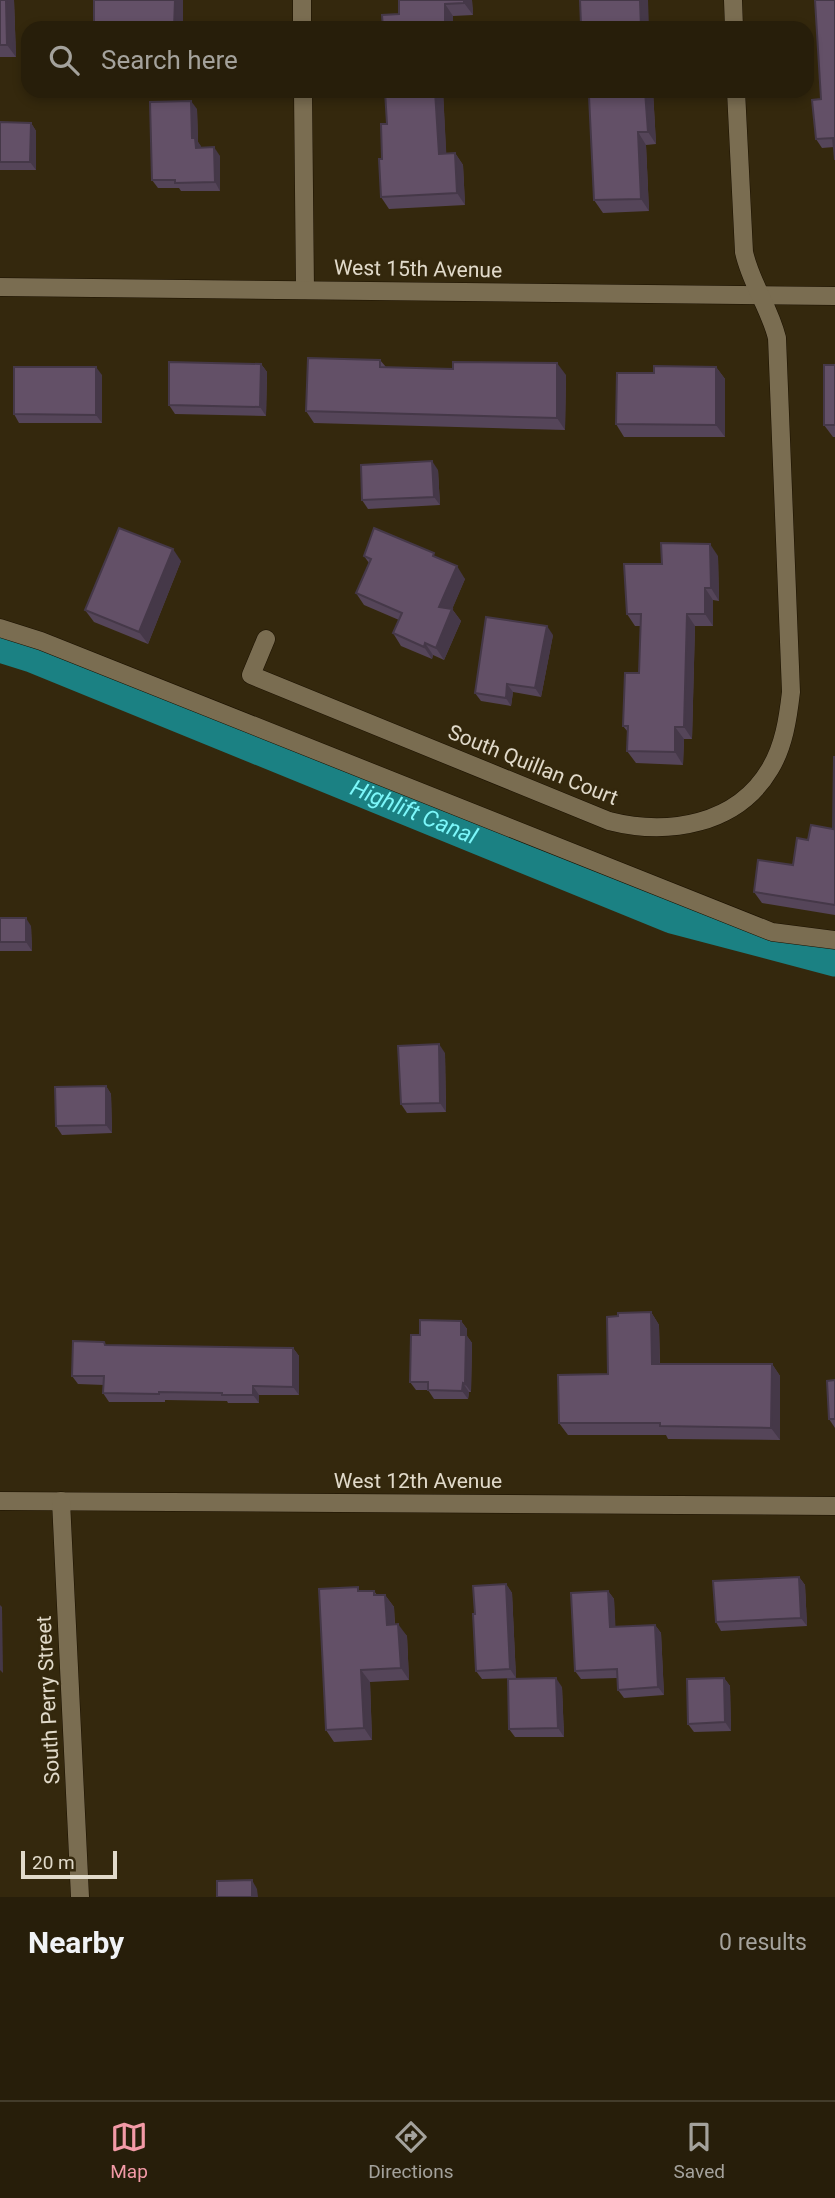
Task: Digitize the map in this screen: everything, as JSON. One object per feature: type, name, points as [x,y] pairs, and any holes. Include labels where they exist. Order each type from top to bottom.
[{"type":"street","points":[[302,0],[302,21]]},
{"type":"street","points":[[733,0],[734,21]]},
{"type":"street","points":[[303,98],[305,290]]},
{"type":"street","points":[[737,98],[744,252],[749,275],[761,295]]},
{"type":"street","name":"West 15th Avenue","points":[[0,287],[835,296]]},
{"type":"street","name":"South Quillan Court","points":[[265,639],[251,675],[609,821],[650,828],[679,827],[734,808],[754,792],[771,768],[782,742],[791,692],[777,338],[761,295]]},
{"type":"street","points":[[0,628],[41,641],[772,932],[835,940]]},
{"type":"street","name":"West 12th Avenue","points":[[0,1501],[835,1506]]},
{"type":"street","name":"South Perry Street","points":[[61,1501],[80,1897]]},
{"type":"building","points":[[0,0],[6,0],[7,45],[0,45]]},
{"type":"building","points":[[94,0],[175,0],[174,21],[94,21]]},
{"type":"building","points":[[399,0],[464,0],[464,3],[445,4],[445,21],[382,21],[382,15],[399,14]]},
{"type":"building","points":[[580,0],[640,0],[641,21],[581,21]]},
{"type":"building","points":[[815,0],[835,0],[835,160],[833,138],[816,139],[812,100],[821,99]]},
{"type":"building","points":[[385,98],[435,98],[439,154],[455,153],[457,193],[381,197],[381,124],[387,124]]},
{"type":"building","points":[[589,98],[646,98],[648,132],[638,132],[641,199],[594,200]]},
{"type":"building","points":[[191,101],[192,138],[195,138],[196,148],[214,147],[215,182],[175,183],[175,180],[152,180],[150,102]]},
{"type":"building","points":[[0,122],[31,123],[30,162],[0,162]]},
{"type":"building","points":[[308,358],[380,360],[380,367],[453,369],[453,362],[557,363],[557,418],[306,411]]},
{"type":"building","points":[[169,362],[261,364],[260,407],[169,405]]},
{"type":"building","points":[[824,365],[835,365],[835,425],[824,425]]},
{"type":"building","points":[[654,366],[716,367],[716,425],[616,424],[617,373],[654,373]]},
{"type":"building","points":[[14,367],[96,367],[96,415],[14,414]]},
{"type":"building","points":[[432,461],[434,497],[362,500],[361,465]]},
{"type":"building","points":[[119,528],[173,549],[139,632],[85,610]]},
{"type":"building","points":[[374,528],[434,553],[433,556],[457,566],[439,607],[452,609],[436,648],[425,643],[424,647],[393,633],[402,613],[356,593],[371,559],[364,556]]},
{"type":"building","points":[[661,543],[710,544],[711,588],[705,588],[705,614],[687,614],[684,727],[675,727],[675,752],[627,751],[628,726],[623,726],[625,673],[639,673],[641,614],[627,614],[624,564],[662,564]]},
{"type":"building","points":[[486,617],[547,626],[535,688],[507,684],[506,698],[475,693]]},
{"type":"building","points":[[834,757],[835,905],[754,892],[758,860],[793,865],[797,838],[808,840],[811,825],[833,829]]},
{"type":"building","points":[[0,918],[26,918],[26,942],[0,942]]},
{"type":"building","points":[[439,1044],[440,1103],[401,1104],[398,1046]]},
{"type":"building","points":[[106,1086],[106,1125],[56,1126],[55,1087]]},
{"type":"building","points":[[651,1312],[652,1364],[772,1364],[771,1428],[660,1426],[660,1423],[559,1423],[558,1375],[608,1374],[607,1317],[618,1316],[618,1313]]},
{"type":"building","points":[[420,1320],[461,1321],[461,1335],[466,1335],[465,1384],[463,1383],[462,1391],[428,1390],[428,1382],[410,1382],[411,1335],[420,1335]]},
{"type":"building","points":[[73,1341],[104,1342],[105,1345],[293,1348],[293,1387],[253,1386],[253,1395],[103,1393],[104,1376],[72,1376]]},
{"type":"building","points":[[835,1380],[835,1419],[829,1419],[827,1381]]},
{"type":"building","points":[[799,1577],[801,1618],[716,1622],[713,1581]]},
{"type":"building","points":[[506,1584],[510,1669],[476,1671],[473,1586]]},
{"type":"building","points":[[358,1587],[358,1591],[374,1591],[374,1595],[385,1595],[387,1625],[398,1624],[401,1668],[361,1670],[364,1728],[326,1730],[319,1589]]},
{"type":"building","points":[[608,1591],[610,1627],[655,1625],[658,1687],[618,1690],[617,1669],[575,1671],[571,1593]]},
{"type":"building","points":[[556,1678],[558,1728],[509,1729],[508,1679]]},
{"type":"building","points":[[724,1678],[725,1722],[688,1724],[687,1679]]},
{"type":"building","points":[[252,1880],[252,1897],[217,1897],[217,1881]]},
{"type":"waterway","name":"Highlift Canal","points":[[0,646],[32,656],[672,917],[835,960]]}]
